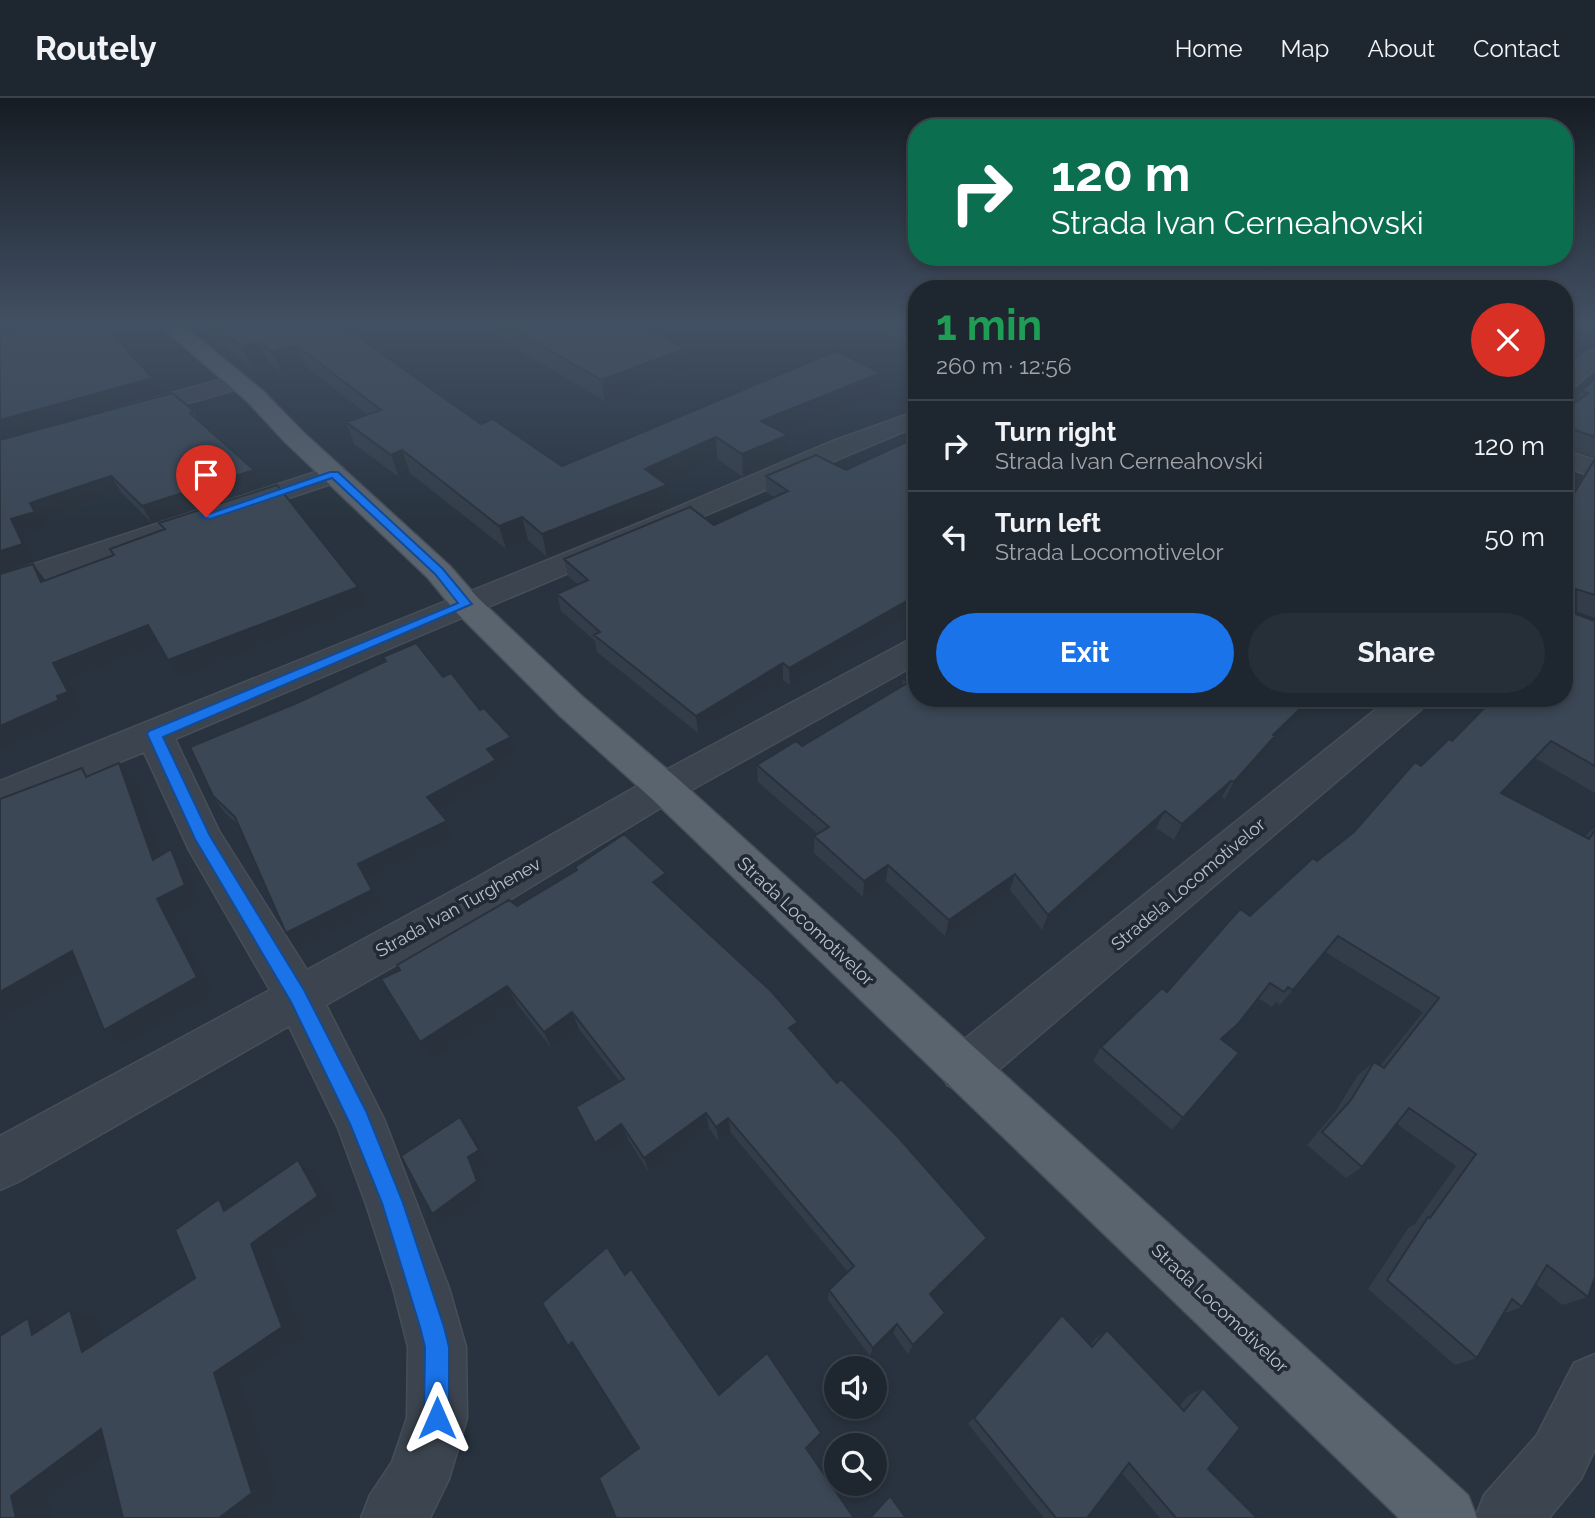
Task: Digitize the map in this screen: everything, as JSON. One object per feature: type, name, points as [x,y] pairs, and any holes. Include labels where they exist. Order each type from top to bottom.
[{"type":"main road","name":"Strada Locomotivelor","points":[[248,390],[439,572],[466,604],[572,707],[664,788],[1445,1518]]},
{"type":"street","points":[[105,420],[208,390]]},
{"type":"street","points":[[0,797],[621,541],[807,460],[908,421]]},
{"type":"street","points":[[1573,461],[1595,469]]},
{"type":"street","points":[[0,585],[334,474]]},
{"type":"street","name":"Strada Ivan Turghenev","points":[[0,1164],[491,890],[664,788],[908,655]]},
{"type":"street","name":"Stradela Locomotivelor","points":[[964,1069],[1402,707]]},
{"type":"street","points":[[154,734],[203,839],[298,996],[359,1119],[393,1203],[421,1288],[437,1347],[437,1418],[418,1479],[393,1518]]},
{"type":"street","points":[[1507,1518],[1559,1457],[1595,1384]]},
{"type":"building","points":[[0,390],[108,390],[0,420]]},
{"type":"building","points":[[355,390],[433,390],[481,424],[493,419],[562,466],[742,390],[838,390],[761,421],[788,435],[742,454],[716,437],[645,469],[667,485],[542,534],[522,517],[499,526],[402,450],[391,455],[346,422],[381,410]]},
{"type":"building","points":[[1595,390],[1595,437],[1573,429],[1573,404],[1588,393],[1582,391]]},
{"type":"building","points":[[172,393],[194,411],[190,413],[254,470],[142,506],[111,476],[30,503],[35,512],[11,519],[23,544],[0,551],[0,440]]},
{"type":"building","points":[[908,441],[908,600],[789,668],[783,663],[696,716],[594,635],[600,632],[557,594],[588,580],[564,559],[690,507],[714,525],[788,491],[766,476],[816,455],[846,470]]},
{"type":"building","points":[[1595,459],[1595,595],[1576,589],[1576,614],[1595,621],[1595,766],[1551,741],[1501,793],[1589,839],[1595,830],[1595,1277],[1588,1297],[1547,1265],[1522,1307],[1512,1299],[1477,1358],[1387,1280],[1428,1217],[1430,1218],[1476,1154],[1409,1108],[1362,1167],[1322,1132],[1351,1100],[1374,1062],[1384,1068],[1439,998],[1338,936],[1293,990],[1288,987],[1284,992],[1270,983],[1238,1024],[1221,1039],[1239,1053],[1183,1118],[1101,1047],[1162,988],[1167,992],[1240,909],[1250,916],[1313,858],[1317,861],[1354,832],[1415,762],[1421,766],[1449,739],[1452,741],[1485,707],[1573,707],[1573,495]]},
{"type":"building","points":[[277,485],[358,587],[168,660],[148,625],[53,663],[68,692],[57,696],[59,700],[0,726],[0,574],[33,564],[41,582],[114,555],[110,549],[165,529],[159,523]]},
{"type":"building","points":[[416,643],[443,677],[451,673],[480,710],[484,708],[511,737],[487,749],[496,760],[427,797],[447,821],[358,864],[372,890],[286,933],[235,817],[213,796],[190,747],[297,703],[386,661],[383,657]]},
{"type":"building","points":[[908,683],[908,707],[1302,707],[1273,735],[1275,736],[1234,782],[1231,781],[1182,824],[1165,811],[1048,915],[1015,874],[949,920],[888,865],[864,881],[814,836],[829,827],[757,765],[796,741],[802,746]]},
{"type":"building","points":[[119,763],[153,860],[171,849],[185,885],[157,899],[197,977],[104,1030],[72,951],[0,992],[0,799],[82,768],[86,777]]},
{"type":"building","points":[[624,834],[666,873],[653,882],[771,991],[798,1022],[789,1028],[837,1083],[841,1079],[898,1137],[987,1238],[930,1294],[945,1313],[913,1345],[897,1324],[873,1348],[829,1290],[854,1266],[728,1118],[716,1127],[706,1113],[644,1158],[621,1124],[595,1143],[576,1107],[624,1079],[572,1012],[544,1032],[507,986],[420,1042],[381,979],[400,970],[397,965],[509,900],[517,906],[577,870],[575,867]]},
{"type":"building","points":[[460,1117],[479,1150],[468,1157],[477,1181],[432,1214],[401,1156]]},
{"type":"building","points":[[298,1160],[318,1196],[251,1244],[282,1327],[214,1373],[252,1493],[219,1518],[123,1518],[101,1429],[11,1496],[16,1518],[0,1518],[0,1336],[28,1318],[32,1335],[70,1310],[82,1352],[195,1278],[175,1230],[219,1199],[224,1211]]},
{"type":"building","points":[[607,1247],[625,1275],[631,1269],[719,1395],[767,1353],[821,1433],[806,1448],[824,1474],[824,1496],[839,1496],[854,1518],[616,1518],[599,1478],[639,1448],[572,1342],[568,1346],[542,1303]]},
{"type":"building","points":[[1062,1315],[1092,1347],[1107,1330],[1184,1411],[1203,1388],[1240,1428],[1208,1469],[1257,1518],[1176,1518],[1129,1463],[1087,1518],[1056,1518],[974,1418]]},
{"type":"building","points":[[890,1496],[906,1518],[870,1518]]},
{"type":"route","points":[[206,517],[334,474],[439,572],[466,604],[154,734],[203,839],[298,996],[359,1119],[393,1203],[432,1327],[437,1347],[437,1418]]}]
